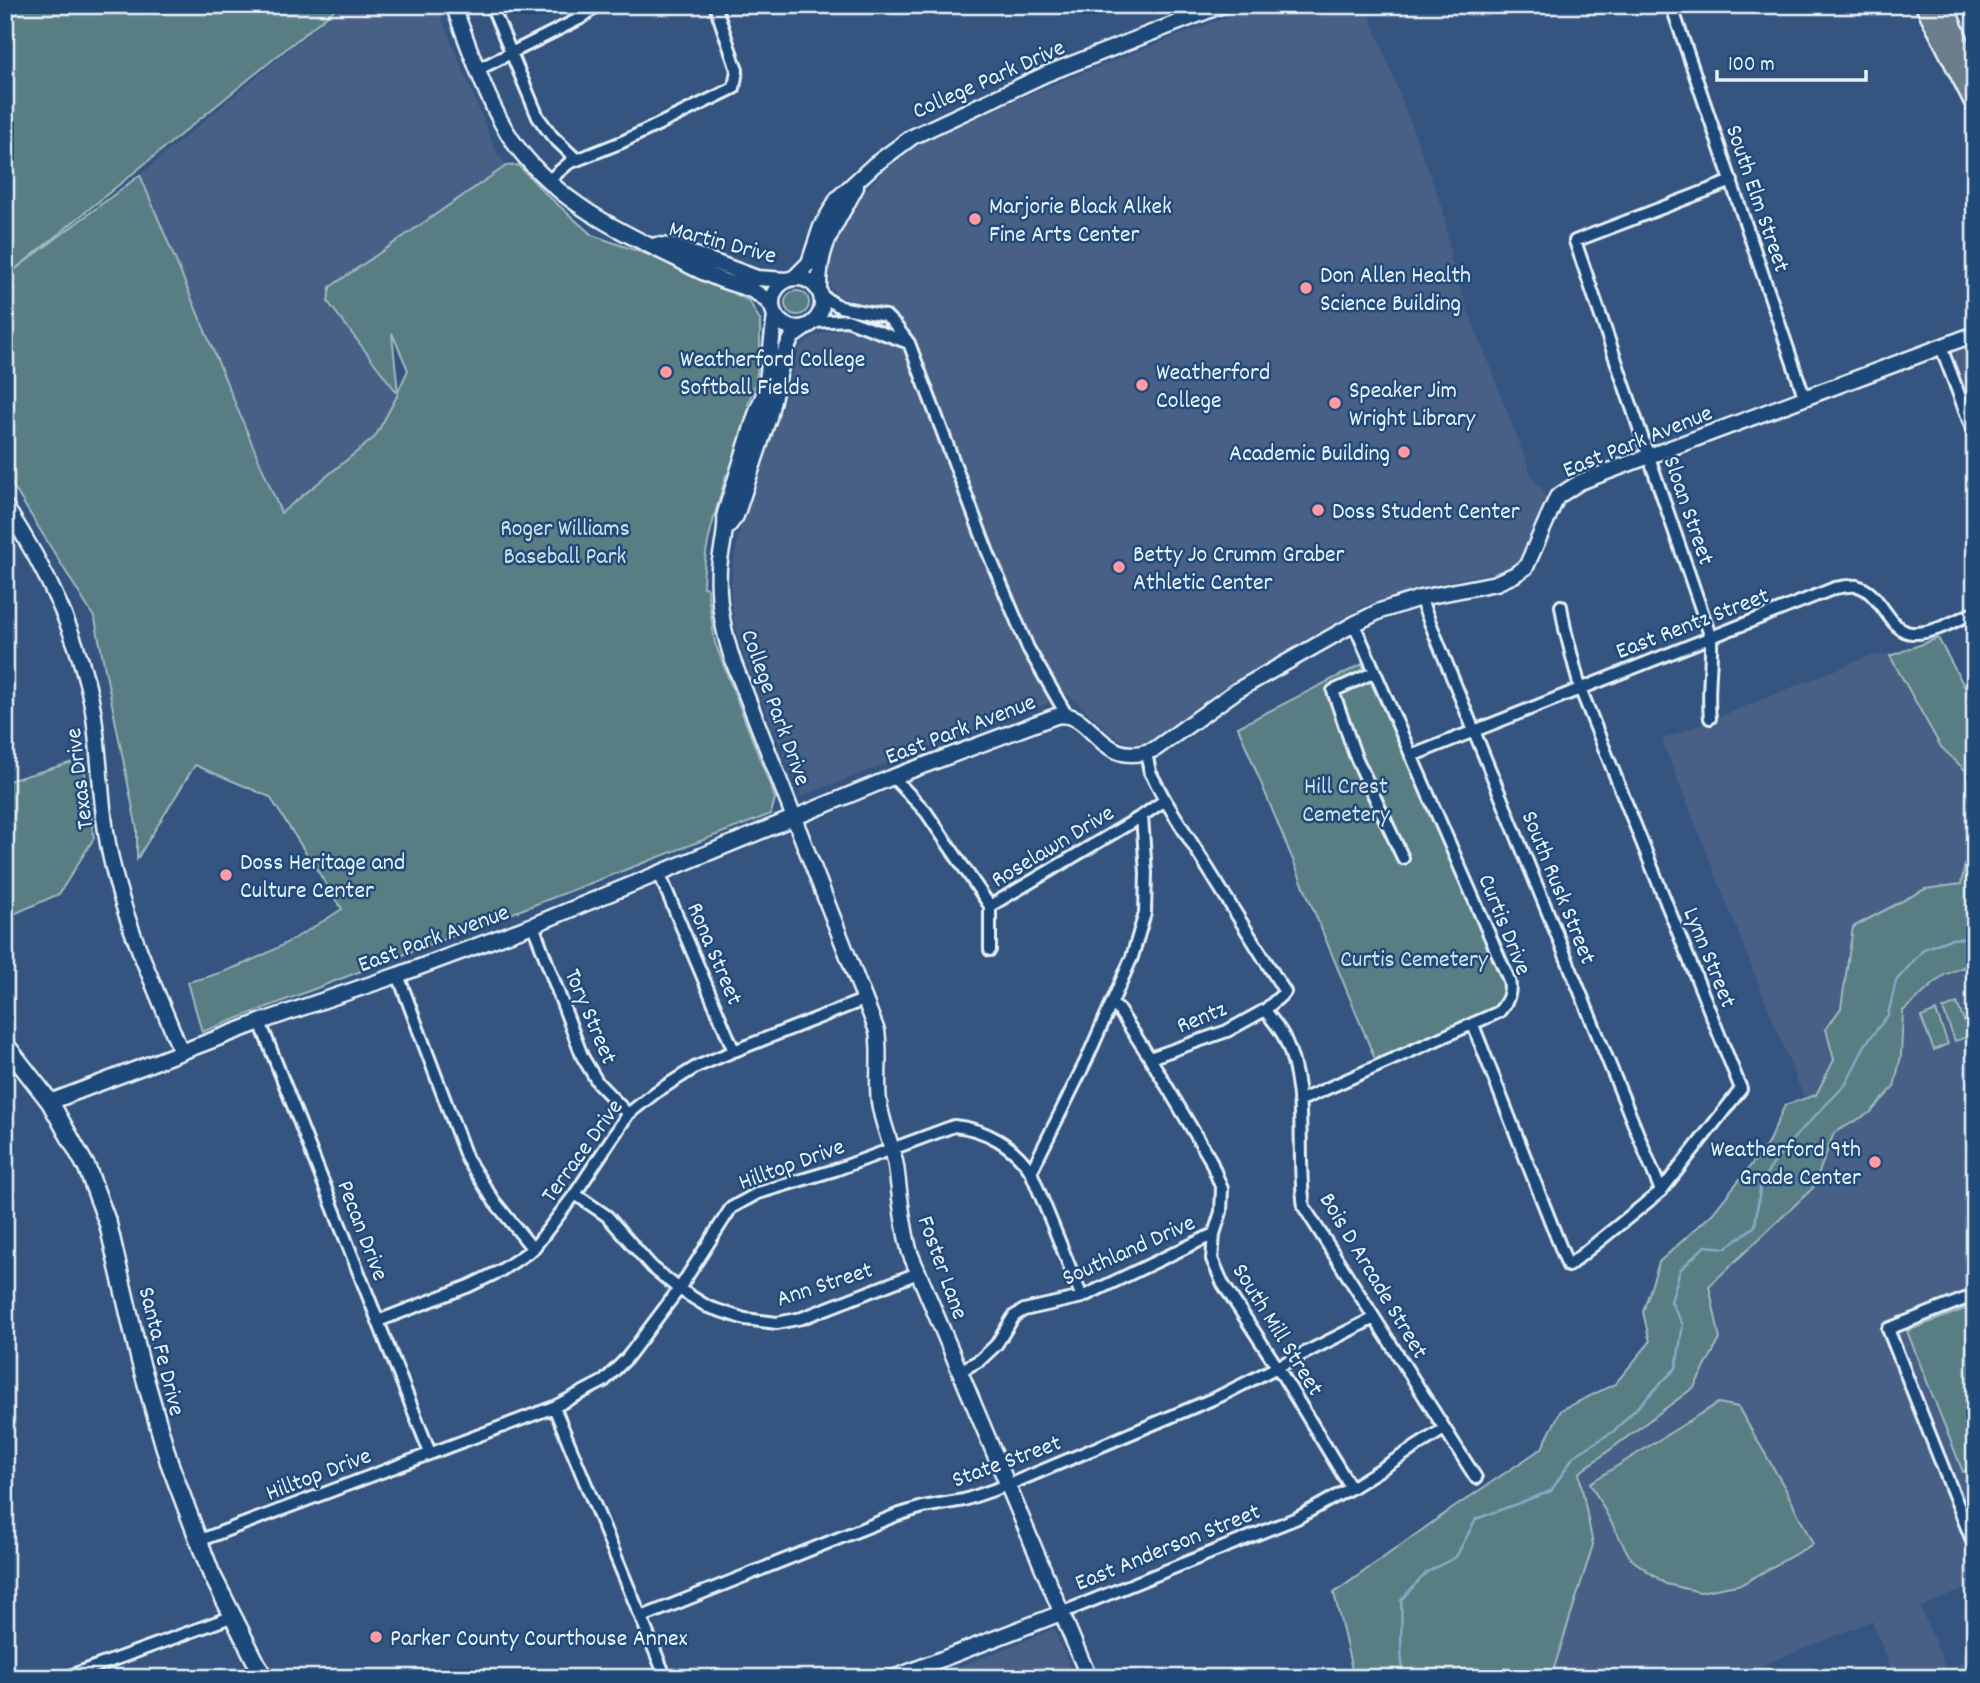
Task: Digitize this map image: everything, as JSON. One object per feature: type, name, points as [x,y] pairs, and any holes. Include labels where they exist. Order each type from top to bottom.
[{"type":"main road","points":[[1926,5],[1950,58],[1974,98]]},
{"type":"main road","points":[[1944,5],[1963,52],[1974,98]]},
{"type":"main road","name":"Santa Fe Drive","points":[[5,1044],[50,1102],[87,1168],[108,1224],[139,1361],[169,1462],[198,1541],[231,1617],[264,1678]]},
{"type":"street","name":"Martin Drive","points":[[453,5],[496,111],[517,148],[548,181],[582,209],[648,245],[722,281],[755,291],[773,311]]},
{"type":"street","points":[[491,5],[538,117],[552,136],[577,160]]},
{"type":"street","points":[[479,69],[581,18],[598,5]]},
{"type":"street","points":[[548,181],[569,163],[622,142],[734,88],[737,69],[715,5]]},
{"type":"street","name":"College Park Drive","points":[[790,279],[808,263],[821,227],[838,198],[891,152],[933,126],[1046,74],[1223,5]]},
{"type":"street","name":"South Elm Street","points":[[1673,10],[1805,399]]},
{"type":"street","name":"College Park Drive","points":[[820,293],[819,270],[825,242],[860,180]]},
{"type":"street","name":"Sloan Street","points":[[1710,718],[1708,695],[1712,668],[1711,638],[1575,241],[1732,181]]},
{"type":"street","name":"Martin Drive","points":[[648,245],[671,246],[757,278],[790,279]]},
{"type":"street","points":[[909,343],[847,320],[811,324],[802,328],[787,326],[773,311],[773,294],[790,279],[805,278],[840,307],[886,316],[909,343],[1027,648],[1066,714]]},
{"type":"street","points":[[811,324],[822,307],[820,293]]},
{"type":"street","name":"College Park Drive","points":[[773,311],[766,389],[725,513],[726,528],[719,566],[719,587],[725,636],[733,661],[794,818]]},
{"type":"street","name":"College Park Drive","points":[[726,528],[736,516],[769,417],[784,354],[792,337],[811,324]]},
{"type":"street","name":"East Park Avenue","points":[[50,1102],[260,1022],[533,925],[894,777],[1066,714],[1085,725],[1114,750],[1124,754],[1155,749],[1236,691],[1380,611],[1420,598],[1496,583],[1514,575],[1526,567],[1558,497],[1580,482],[1975,334]]},
{"type":"street","points":[[1941,347],[1975,437]]},
{"type":"street","name":"Texas Drive","points":[[5,506],[62,612],[79,656],[92,707],[102,803],[112,863],[128,916],[181,1052]]},
{"type":"street","name":"East Rentz Street","points":[[1411,756],[1835,588],[1854,585],[1868,590],[1900,629],[1911,634],[1931,631],[1975,612]]},
{"type":"street","name":"South Rusk Street","points":[[1420,598],[1661,1191]]},
{"type":"street","name":"Lynn Street","points":[[1473,1025],[1568,1266],[1661,1191],[1741,1089],[1580,688],[1561,606]]},
{"type":"street","name":"Curtis Drive","points":[[1354,624],[1509,980],[1511,990],[1499,1013],[1473,1025]]},
{"type":"street","points":[[1375,672],[1333,691],[1354,755],[1403,858]]},
{"type":"street","points":[[1146,752],[1150,772],[1165,800],[1285,992],[1265,1010]]},
{"type":"street","name":"Roselawn Drive","points":[[894,777],[926,812],[990,906],[1165,800]]},
{"type":"street","points":[[1082,1297],[1031,1172],[1112,1005],[1132,957],[1145,914],[1146,873],[1142,816]]},
{"type":"street","name":"Foster Lane","points":[[794,818],[877,1031],[880,1046],[877,1084],[879,1105],[892,1149],[904,1231],[918,1273],[1089,1678]]},
{"type":"street","name":"Rona Street","points":[[659,873],[734,1051]]},
{"type":"street","points":[[990,906],[990,950]]},
{"type":"street","name":"Tory Street","points":[[533,925],[582,1056],[598,1083],[628,1114]]},
{"type":"street","points":[[398,975],[467,1159],[494,1201],[533,1249]]},
{"type":"street","name":"Terrace Drive","points":[[378,1321],[469,1286],[500,1271],[533,1249],[575,1194],[628,1114],[656,1092],[696,1067],[866,999]]},
{"type":"street","name":"South Mill Street","points":[[1112,1005],[1118,1009],[1150,1058],[1210,1159],[1222,1189],[1222,1212],[1214,1234],[1212,1259],[1223,1284],[1351,1488]]},
{"type":"street","name":"Rentz","points":[[1150,1058],[1227,1031],[1265,1010]]},
{"type":"street","name":"Bois D Arcade Street","points":[[1265,1010],[1283,1035],[1294,1066],[1299,1101],[1304,1207],[1476,1478]]},
{"type":"street","name":"Pecan Drive","points":[[260,1022],[430,1453]]},
{"type":"street","points":[[1299,1101],[1473,1025]]},
{"type":"street","name":"Hilltop Drive","points":[[198,1541],[554,1407],[604,1381],[627,1358],[679,1289],[731,1208],[758,1193],[835,1170],[954,1126],[974,1128],[1016,1151],[1031,1172]]},
{"type":"street","name":"Ann Street","points":[[575,1194],[607,1216],[652,1267],[679,1289],[708,1307],[745,1320],[777,1323],[802,1318],[918,1273]]},
{"type":"street","name":"Southland Drive","points":[[960,1371],[980,1360],[996,1345],[1014,1316],[1024,1310],[1082,1297],[1214,1234]]},
{"type":"street","points":[[1975,1295],[1888,1329],[1975,1548]]},
{"type":"street","name":"State Street","points":[[642,1617],[897,1515],[923,1507],[964,1500],[1008,1485],[1220,1396],[1374,1318]]},
{"type":"street","points":[[554,1407],[666,1678]]},
{"type":"street","name":"East Anderson Street","points":[[893,1678],[1297,1518],[1351,1488],[1444,1429]]},
{"type":"street","points":[[64,1678],[231,1617]]},
{"type":"shaded area","points":[[342,5],[436,5],[496,151],[506,166],[330,287],[328,303],[398,394],[375,437],[281,514],[140,175]]},
{"type":"shaded area","name":"Weatherford College","points":[[1258,5],[1366,5],[1443,209],[1451,259],[1463,297],[1533,479],[1546,498],[1525,553],[1515,565],[1504,571],[1438,583],[1364,606],[1222,688],[1141,744],[1128,744],[1113,735],[1069,695],[801,796],[744,656],[731,599],[733,568],[738,538],[774,416],[782,411],[799,348],[811,338],[840,330],[841,314],[847,299],[837,295],[831,286],[829,260],[841,235],[839,231],[855,202],[891,163],[946,131],[1034,92]]},
{"type":"shaded area","points":[[1975,345],[1975,416],[1953,360],[1956,352]]},
{"type":"shaded area","name":"Weatherford 9th Grade Center","points":[[1918,649],[1975,780],[1975,1585],[1920,1607],[1946,1669],[1975,1659],[1975,1678],[1895,1678],[1872,1621],[1731,1678],[1555,1678],[1554,1668],[1583,1579],[1578,1473],[1683,1326],[1806,1103],[1662,740],[1867,657]]},
{"type":"shaded area","points":[[1054,1629],[1074,1678],[932,1678]]},
{"type":"green space","name":"Roger Williams Baseball Park","points":[[5,5],[340,5],[13,271],[140,175],[281,513],[375,437],[398,394],[328,302],[330,287],[506,166],[518,165],[592,235],[688,269],[749,301],[760,320],[760,356],[755,385],[748,404],[752,410],[732,472],[726,475],[714,516],[705,558],[703,587],[707,588],[715,643],[775,798],[771,814],[202,1032],[188,982],[229,970],[268,953],[342,909],[270,797],[195,765],[137,859],[137,829],[95,619],[5,473]],"holes":[[[392,333],[408,370],[398,392]]]},
{"type":"green space","points":[[797,291],[808,298],[809,303],[802,314],[797,315],[786,308],[785,303],[792,292]]},
{"type":"green space","points":[[1938,638],[1975,706],[1975,962],[1944,975],[1903,1011],[1901,1056],[1894,1087],[1871,1112],[1834,1133],[1813,1188],[1709,1286],[1720,1339],[1694,1387],[1579,1473],[1593,1545],[1554,1668],[1555,1678],[1354,1678],[1334,1593],[1542,1448],[1561,1410],[1615,1384],[1650,1342],[1643,1312],[1659,1262],[1712,1214],[1767,1145],[1785,1105],[1816,1095],[1834,1060],[1826,1029],[1841,1008],[1853,927],[1925,889],[1961,884],[1972,831],[1966,771],[1941,747],[1890,656]]},
{"type":"green space","points":[[1362,664],[1444,839],[1501,974],[1503,986],[1500,999],[1489,1011],[1375,1059],[1238,727]]},
{"type":"green space","points":[[83,759],[94,838],[59,894],[5,918],[5,782]]},
{"type":"green space","points":[[1957,1003],[1970,1036],[1955,1041],[1943,1009]]},
{"type":"green space","points":[[1936,1011],[1948,1044],[1934,1050],[1921,1017]]},
{"type":"green space","points":[[1975,1305],[1975,1467],[1963,1472],[1907,1331]]},
{"type":"green space","points":[[1718,1403],[1738,1407],[1785,1488],[1813,1544],[1742,1584],[1700,1592],[1666,1584],[1631,1559],[1590,1483]]},
{"type":"waterway","points":[[1405,1678],[1401,1649],[1401,1600],[1427,1572],[1456,1557],[1476,1519],[1551,1491],[1574,1456],[1614,1431],[1676,1368],[1683,1325],[1671,1302],[1680,1270],[1705,1246],[1726,1248],[1755,1226],[1761,1181],[1788,1144],[1846,1084],[1865,1045],[1888,1015],[1896,981],[1924,949],[1950,939],[1975,938]]},
{"type":"place","name":"Marjorie Black Alkek Fine Arts Center","points":[[975,219]]},
{"type":"place","name":"Don Allen Health Science Building","points":[[1306,288]]},
{"type":"place","name":"Weatherford College Softball Fields","points":[[666,372]]},
{"type":"place","name":"Weatherford College","points":[[1142,385]]},
{"type":"place","name":"Speaker Jim Wright Library","points":[[1335,403]]},
{"type":"place","name":"Academic Building","points":[[1404,452]]},
{"type":"place","name":"Doss Student Center","points":[[1318,510]]},
{"type":"place","name":"Betty Jo Crumm Graber Athletic Center","points":[[1119,567]]},
{"type":"place","name":"Doss Heritage and Culture Center","points":[[226,875]]},
{"type":"place","name":"Weatherford 9th Grade Center","points":[[1875,1162]]},
{"type":"place","name":"Parker County Courthouse Annex","points":[[376,1637]]},
{"type":"park label","name":"Hill Crest Cemetery","points":[[1346,799]]},
{"type":"park label","name":"Curtis Cemetery","points":[[1414,958]]}]
